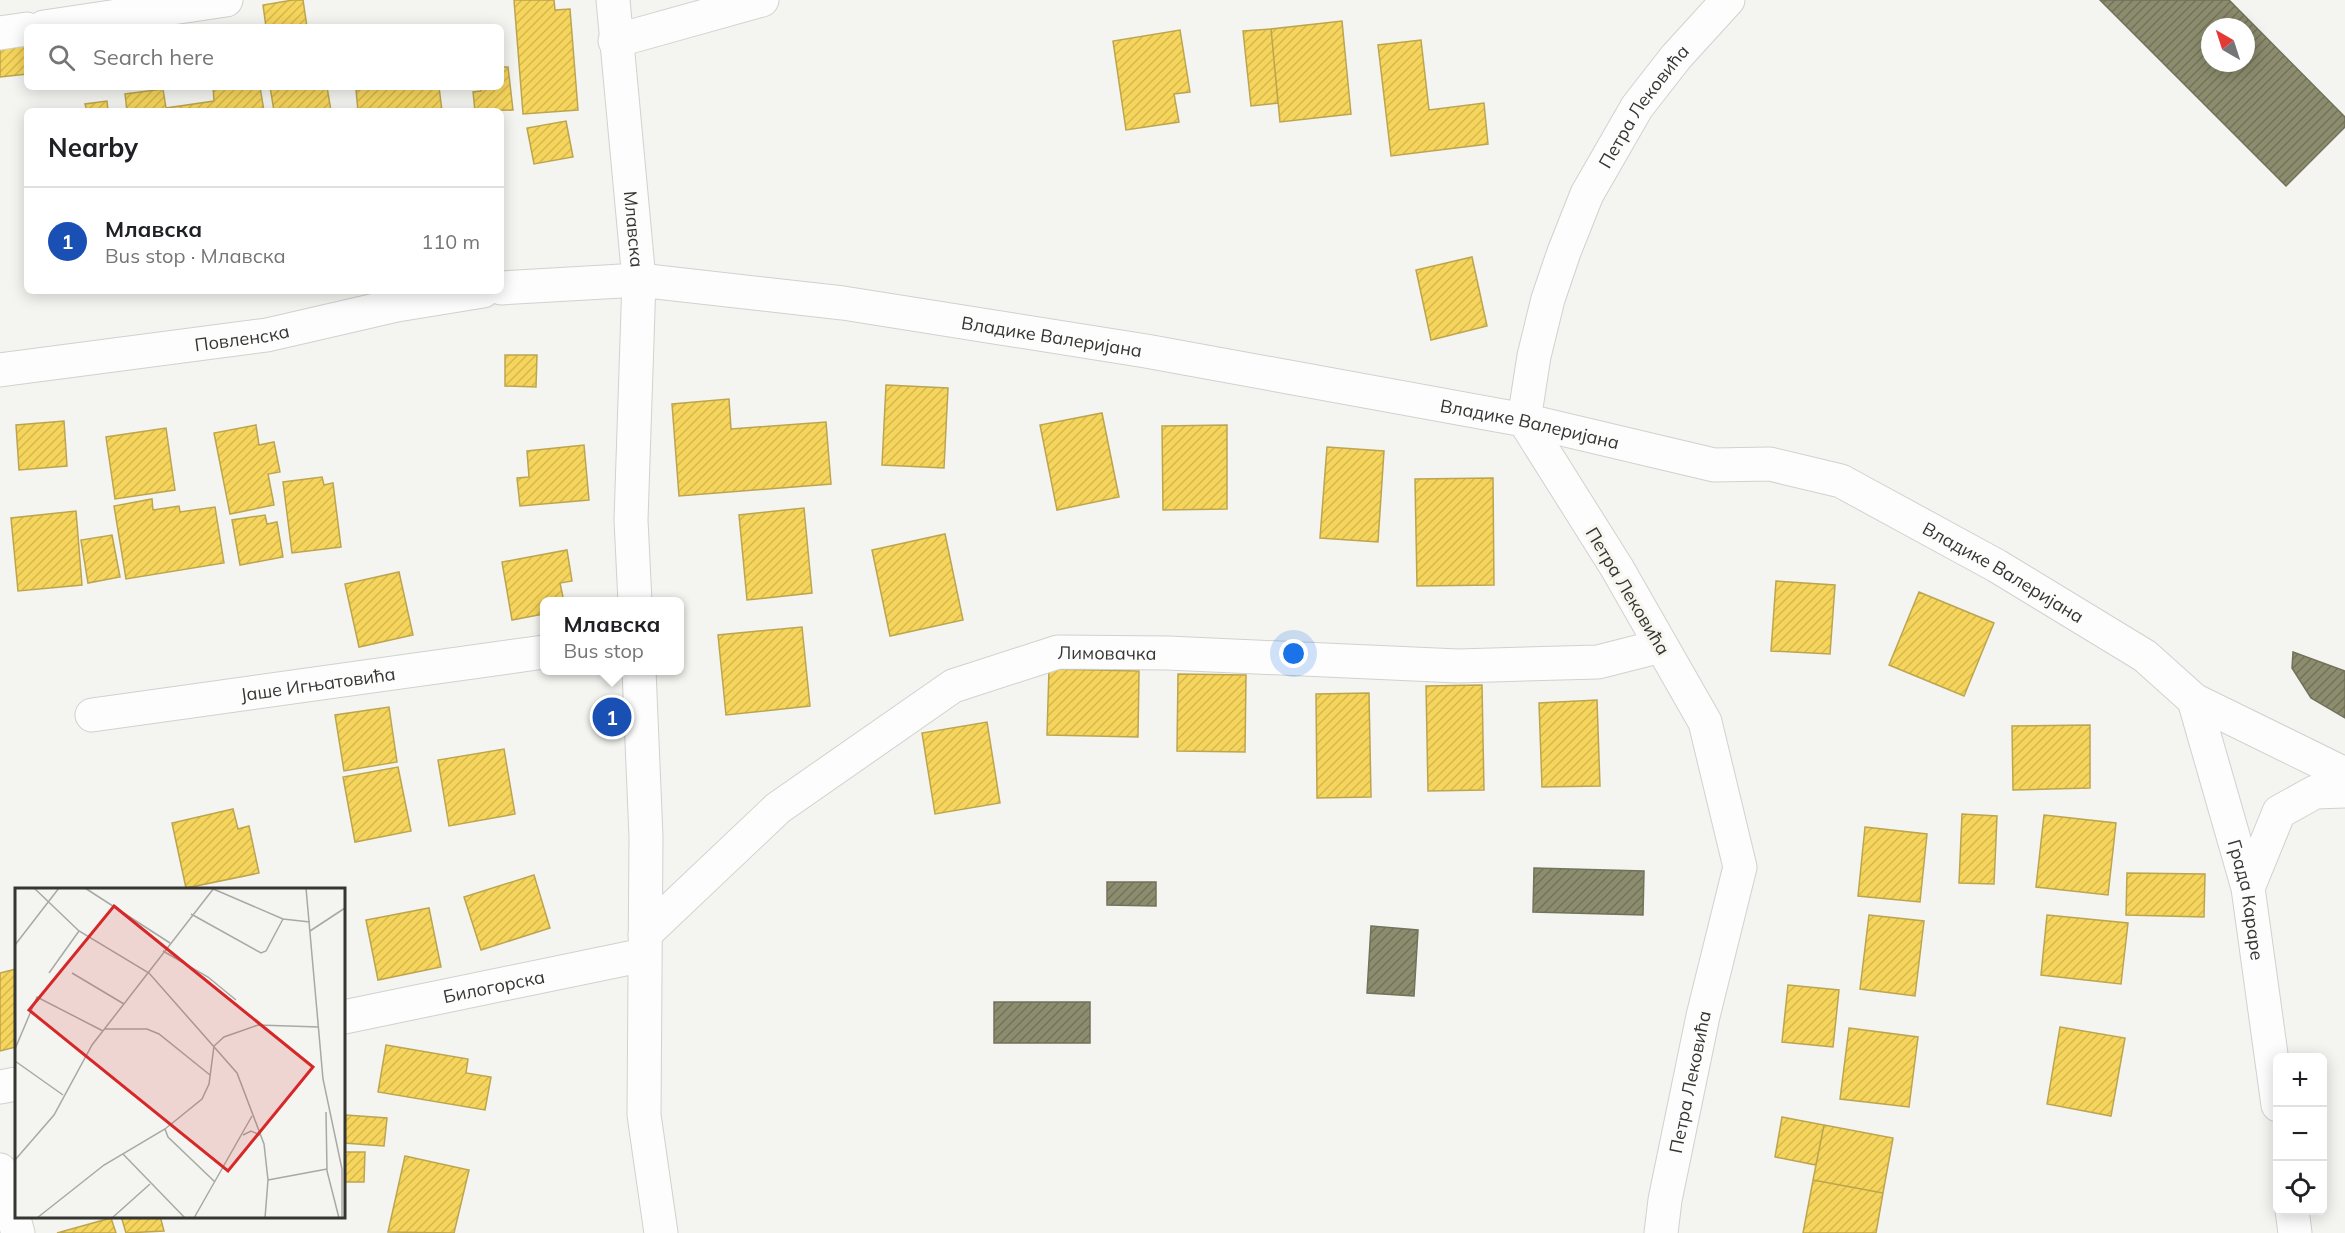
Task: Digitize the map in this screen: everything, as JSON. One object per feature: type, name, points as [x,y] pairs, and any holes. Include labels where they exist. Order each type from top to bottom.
[{"type":"street","points":[[64,24],[226,0]]},
{"type":"street","name":"Млавска","points":[[613,0],[639,280],[631,519],[635,597]]},
{"type":"street","points":[[615,41],[762,0]]},
{"type":"street","name":"Петра Лековића","points":[[1661,1233],[1665,1200],[1703,1016],[1740,867],[1705,723],[1617,568],[1524,420],[1533,356],[1548,299],[1587,194],[1637,107],[1676,57],[1728,0]]},
{"type":"street","points":[[0,33],[24,29]]},
{"type":"street","points":[[504,288],[639,280]]},
{"type":"street","name":"Владике Валеријана","points":[[639,280],[843,303],[1146,351],[1524,420],[1714,465],[1770,464],[1840,482],[1997,566],[2145,656],[2194,700],[2345,774]]},
{"type":"street","name":"Повленска","points":[[0,370],[43,367],[267,335],[397,305],[465,294]]},
{"type":"street","name":"Лимовачка","points":[[644,945],[778,808],[953,686],[1058,652],[1168,653],[1458,666],[1598,662],[1661,646]]},
{"type":"street","name":"Јаше Игњатовића","points":[[92,715],[540,653]]},
{"type":"street","points":[[639,675],[646,837],[644,1115],[661,1233]]},
{"type":"street","name":"Града Караре","points":[[2194,700],[2247,888],[2273,1076]]},
{"type":"street","points":[[2247,888],[2279,812],[2315,792],[2345,790]]},
{"type":"street","name":"Билогорска","points":[[345,1017],[644,945]]},
{"type":"street","points":[[0,1087],[15,1084]]},
{"type":"street","points":[[0,1170],[18,1233]]},
{"type":"street","points":[[2293,1215],[2295,1233]]},
{"type":"building: Homes","points":[[303,0],[307,24],[266,24],[263,5]]},
{"type":"building: Homes","points":[[514,0],[554,0],[555,10],[570,9],[578,110],[523,114]]},
{"type":"building: Homes","points":[[1342,21],[1351,114],[1280,122],[1271,29]]},
{"type":"building: Homes","points":[[1271,29],[1278,103],[1251,106],[1243,31]]},
{"type":"building: Homes","points":[[1180,30],[1190,92],[1174,94],[1179,122],[1126,130],[1113,41]]},
{"type":"building: Homes","points":[[1421,40],[1429,110],[1484,103],[1488,144],[1391,156],[1378,45]]},
{"type":"building: Homes","points":[[24,41],[24,74],[0,77],[0,44]]},
{"type":"building: Homes","points":[[504,67],[508,67],[513,110],[475,108],[473,92],[504,90]]},
{"type":"building: Homes","points":[[163,90],[166,108],[127,108],[125,94]]},
{"type":"building: Homes","points":[[213,90],[260,90],[264,108],[166,108],[214,101]]},
{"type":"building: Homes","points":[[270,90],[328,90],[330,108],[274,108]]},
{"type":"building: Homes","points":[[356,90],[439,90],[442,108],[358,108]]},
{"type":"building: Homes","points":[[107,101],[108,108],[86,108],[85,104]]},
{"type":"building: Homes","points":[[566,121],[573,157],[534,164],[527,128]]},
{"type":"building: Homes","points":[[1472,257],[1487,326],[1431,340],[1416,270]]},
{"type":"building: Homes","points":[[505,355],[537,355],[536,387],[505,386]]},
{"type":"building: Homes","points":[[886,385],[948,388],[944,468],[882,465]]},
{"type":"building: Homes","points":[[729,399],[731,429],[826,422],[831,484],[679,496],[672,404]]},
{"type":"building: Homes","points":[[1102,413],[1119,497],[1057,510],[1040,425]]},
{"type":"building: Homes","points":[[64,421],[67,466],[19,470],[16,425]]},
{"type":"building: Homes","points":[[256,425],[259,445],[274,442],[280,472],[268,474],[274,505],[230,514],[214,433]]},
{"type":"building: Homes","points":[[1227,425],[1227,509],[1163,510],[1162,426]]},
{"type":"building: Homes","points":[[166,428],[175,490],[115,499],[106,437]]},
{"type":"building: Homes","points":[[584,445],[589,500],[520,506],[517,478],[529,477],[527,451]]},
{"type":"building: Homes","points":[[1327,447],[1384,451],[1378,542],[1320,538]]},
{"type":"building: Homes","points":[[322,477],[324,485],[333,483],[341,547],[292,553],[283,482]]},
{"type":"building: Homes","points":[[1493,478],[1494,585],[1417,586],[1415,479]]},
{"type":"building: Homes","points":[[152,499],[153,510],[179,506],[180,512],[215,507],[224,563],[126,579],[114,506]]},
{"type":"building: Homes","points":[[804,508],[812,593],[747,600],[739,515]]},
{"type":"building: Homes","points":[[76,511],[82,585],[18,591],[11,518]]},
{"type":"building: Homes","points":[[265,515],[267,524],[277,522],[283,557],[240,565],[232,520]]},
{"type":"building: Homes","points":[[945,534],[963,620],[890,636],[872,550]]},
{"type":"building: Homes","points":[[112,535],[120,577],[88,583],[81,540]]},
{"type":"building: Homes","points":[[567,550],[572,581],[560,583],[563,597],[540,597],[540,615],[512,620],[502,562]]},
{"type":"building: Homes","points":[[399,572],[413,635],[359,647],[345,584]]},
{"type":"building: Homes","points":[[1776,581],[1835,585],[1830,654],[1771,651]]},
{"type":"building: Homes","points":[[1919,592],[1994,623],[1964,696],[1889,665]]},
{"type":"building: Homes","points":[[802,627],[810,706],[726,715],[718,635]]},
{"type":"building: Homes","points":[[1049,669],[1139,671],[1138,737],[1047,735]]},
{"type":"building: Homes","points":[[1178,674],[1246,675],[1245,752],[1177,751]]},
{"type":"building: Homes","points":[[1482,685],[1484,790],[1428,791],[1426,686]]},
{"type":"building: Homes","points":[[1369,693],[1371,797],[1317,798],[1316,694]]},
{"type":"building: Homes","points":[[1597,700],[1600,786],[1542,787],[1539,703]]},
{"type":"building: Homes","points":[[389,707],[397,762],[344,771],[335,715]]},
{"type":"building: Homes","points":[[987,722],[1000,803],[935,814],[922,733]]},
{"type":"building: Homes","points":[[2090,725],[2090,788],[2013,790],[2012,726]]},
{"type":"building: Homes","points":[[504,749],[515,814],[449,826],[438,760]]},
{"type":"building: Homes","points":[[398,767],[411,831],[355,842],[343,777]]},
{"type":"building: Homes","points":[[233,809],[238,829],[249,826],[259,873],[186,888],[172,823]]},
{"type":"building: Homes","points":[[1962,814],[1997,816],[1994,884],[1959,883]]},
{"type":"building: Homes","points":[[2044,815],[2116,823],[2108,895],[2036,887]]},
{"type":"building: Homes","points":[[1865,827],[1927,834],[1920,902],[1858,896]]},
{"type":"building: Homes","points":[[2127,873],[2205,874],[2204,917],[2126,915]]},
{"type":"building: Homes","points":[[534,875],[550,928],[481,950],[464,897]]},
{"type":"building: Homes","points":[[429,908],[441,967],[378,980],[366,920]]},
{"type":"building: Homes","points":[[1869,915],[1924,921],[1915,996],[1860,989]]},
{"type":"building: Homes","points":[[2047,915],[2128,923],[2121,984],[2041,975]]},
{"type":"building: Homes","points":[[15,969],[15,1047],[0,1051],[0,973]]},
{"type":"building: Homes","points":[[1788,985],[1839,990],[1833,1047],[1782,1042]]},
{"type":"building: Homes","points":[[2060,1027],[2125,1038],[2111,1116],[2047,1104]]},
{"type":"building: Homes","points":[[1849,1028],[1918,1037],[1909,1107],[1840,1099]]},
{"type":"building: Homes","points":[[386,1045],[468,1059],[466,1073],[491,1077],[485,1110],[378,1092]]},
{"type":"building: Homes","points":[[346,1115],[387,1118],[384,1146],[345,1143]]},
{"type":"building: Homes","points":[[1782,1117],[1824,1125],[1816,1165],[1775,1157]]},
{"type":"building: Homes","points":[[1824,1125],[1893,1138],[1883,1193],[1813,1180]]},
{"type":"building: Homes","points":[[345,1152],[365,1152],[364,1182],[345,1182]]},
{"type":"building: Homes","points":[[405,1156],[469,1170],[454,1233],[388,1232]]},
{"type":"building: Homes","points":[[1813,1180],[1883,1193],[1876,1233],[1803,1233]]},
{"type":"building: Homes","points":[[111,1218],[116,1233],[57,1233]]},
{"type":"building: Homes","points":[[122,1218],[161,1218],[164,1231],[126,1233]]},
{"type":"building: Industry","points":[[2100,0],[2229,0],[2247,18],[2201,18],[2201,72],[2255,72],[2255,26],[2345,117],[2345,127],[2286,186]]},
{"type":"building: Industry","points":[[2293,652],[2345,671],[2345,718],[2311,698],[2292,668]]},
{"type":"building: Industry","points":[[1534,868],[1644,871],[1643,915],[1533,912]]},
{"type":"building: Industry","points":[[1107,882],[1156,882],[1156,906],[1107,905]]},
{"type":"building: Industry","points":[[1371,926],[1418,930],[1414,996],[1367,993]]},
{"type":"building: Industry","points":[[994,1002],[1090,1002],[1090,1043],[994,1043]]},
{"type":"place","name":"Млавска","points":[[612,717]]}]
